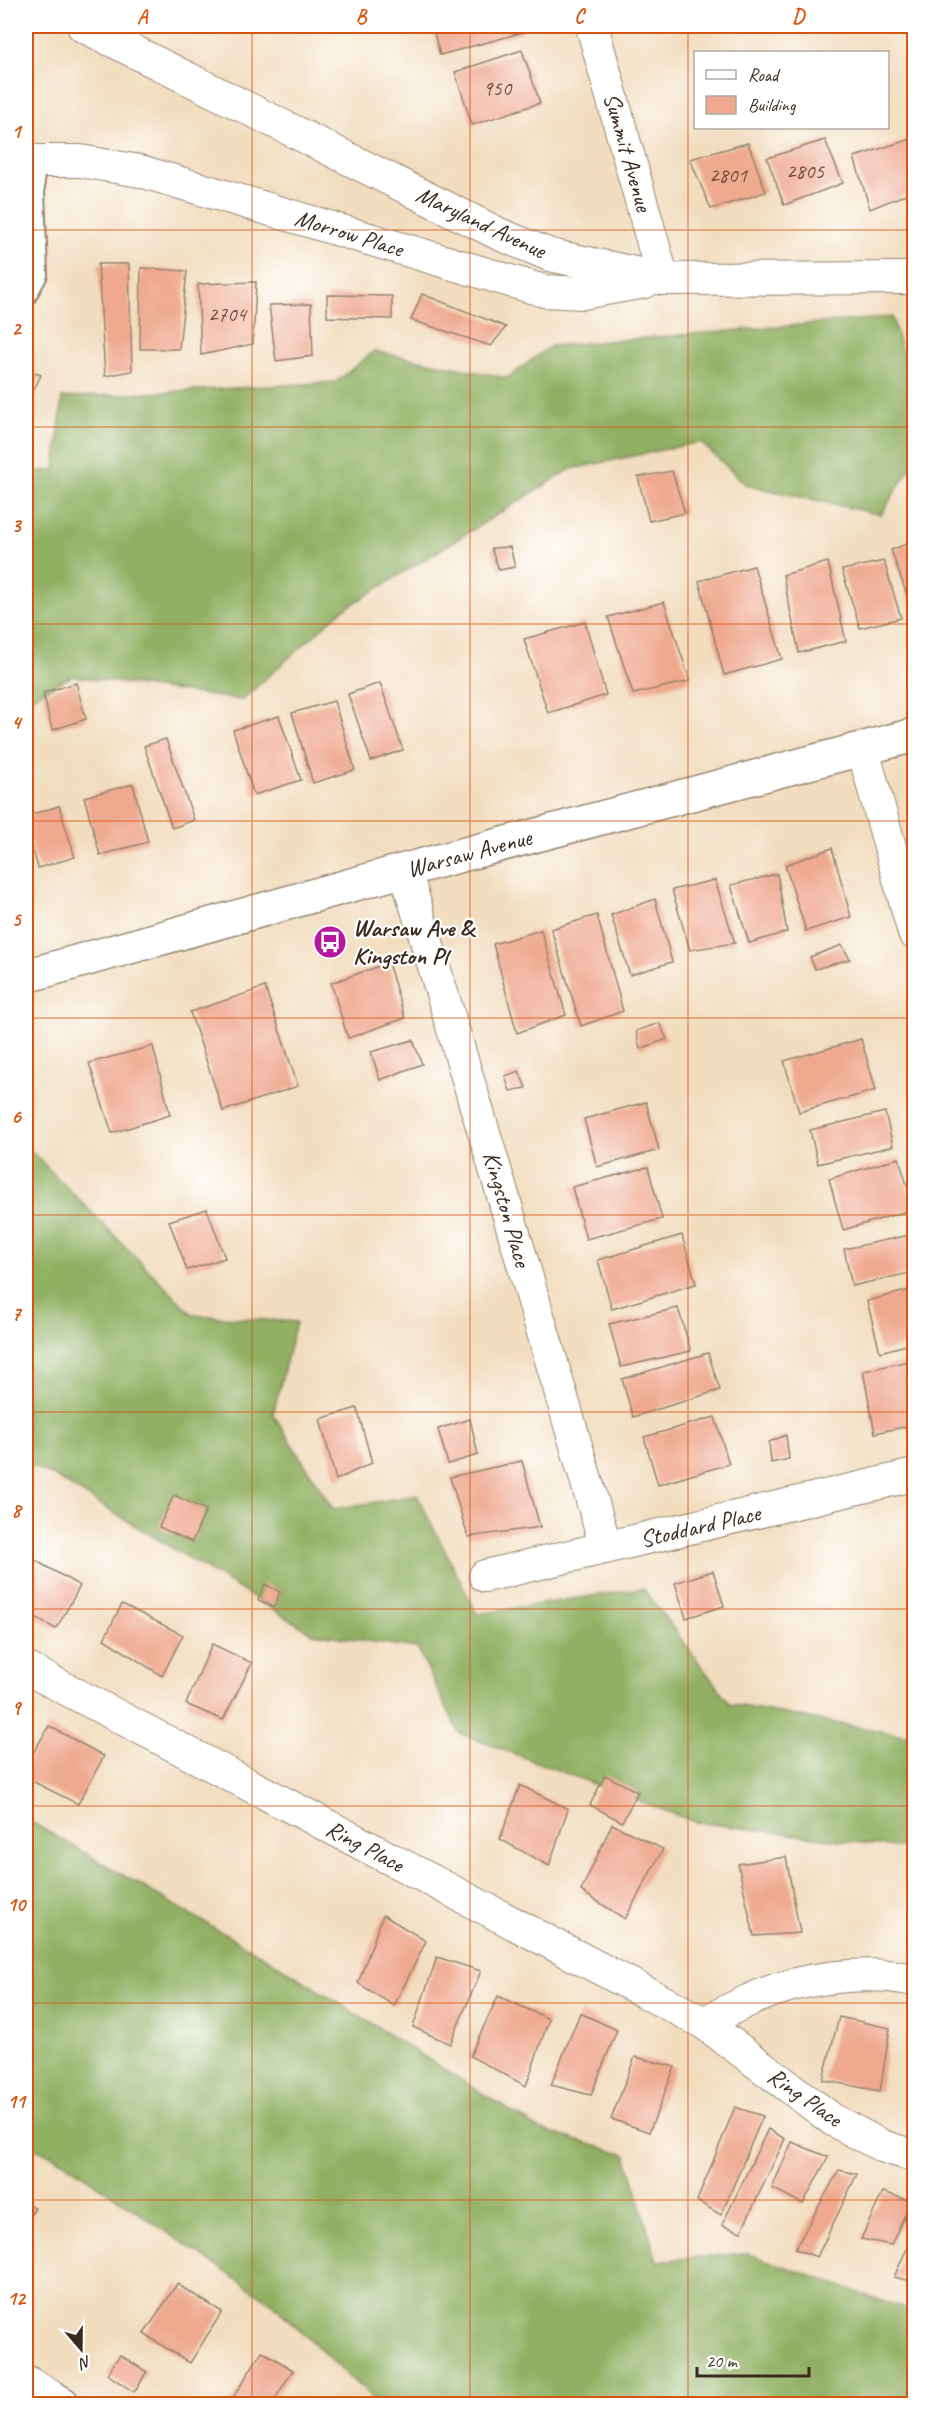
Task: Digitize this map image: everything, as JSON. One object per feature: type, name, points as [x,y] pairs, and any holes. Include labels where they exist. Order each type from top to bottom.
[{"type":"main road","name":"Warsaw Avenue","points":[[26,976],[405,870],[915,735]]},
{"type":"main road","points":[[26,2382],[63,2404]]},
{"type":"street","name":"Maryland Avenue","points":[[83,26],[499,234],[550,255],[663,279],[915,278]]},
{"type":"street","name":"Summit Avenue","points":[[592,26],[663,279]]},
{"type":"street","name":"Morrow Place","points":[[30,161],[80,161],[140,171],[544,291],[583,293],[663,279]]},
{"type":"street","points":[[863,750],[915,933]]},
{"type":"street","name":"Kingston Place","points":[[405,870],[606,1548]]},
{"type":"street","name":"Stoddard Place","points":[[485,1576],[915,1475]]},
{"type":"street","name":"Ring Place","points":[[26,1668],[704,2023],[833,2120],[882,2146],[915,2156]]},
{"type":"street","points":[[704,2023],[752,1999],[803,1983],[857,1975],[893,1975],[915,1980]]},
{"type":"lane","points":[[26,298],[39,275],[30,161]]},
{"type":"green space","points":[[892,317],[914,396],[914,461],[881,515],[747,485],[700,442],[571,469],[341,611],[242,700],[72,676],[26,700],[26,472],[55,470],[62,398],[336,382],[374,351],[507,378],[551,346]]},
{"type":"green space","points":[[26,1146],[193,1315],[296,1322],[273,1414],[333,1509],[417,1495],[477,1614],[643,1588],[730,1704],[914,1737],[914,1845],[894,1847],[695,1822],[459,1733],[417,1648],[312,1633],[52,1475],[26,1464]]},
{"type":"green space","points":[[26,1819],[275,1963],[539,2129],[626,2155],[657,2261],[746,2253],[914,2312],[914,2404],[508,2404],[507,2396],[473,2404],[378,2404],[270,2302],[62,2161],[26,2143]]},
{"type":"building","points":[[432,26],[522,26],[524,32],[440,55]]},
{"type":"building","points":[[522,50],[540,103],[472,125],[455,72]]},
{"type":"building","points":[[911,139],[914,150],[914,191],[870,209],[854,157]]},
{"type":"building","points":[[825,140],[843,183],[784,205],[767,158]]},
{"type":"building","points":[[748,143],[766,192],[711,209],[690,159]]},
{"type":"building","points":[[98,264],[129,264],[132,371],[105,376]]},
{"type":"building","points":[[141,268],[187,271],[179,349],[140,349]]},
{"type":"building","points":[[256,282],[253,344],[201,355],[198,284]]},
{"type":"building","points":[[422,294],[506,327],[491,346],[411,320]]},
{"type":"building","points":[[327,295],[392,296],[392,319],[327,317]]},
{"type":"building","points":[[311,304],[313,356],[276,361],[269,305]]},
{"type":"building","points":[[26,370],[41,375],[26,406]]},
{"type":"building","points":[[672,471],[685,513],[649,521],[638,477]]},
{"type":"building","points":[[914,541],[914,608],[912,609],[891,550]]},
{"type":"building","points":[[510,547],[515,567],[499,570],[491,548]]},
{"type":"building","points":[[884,561],[901,618],[860,628],[842,570]]},
{"type":"building","points":[[828,562],[846,641],[799,653],[783,575]]},
{"type":"building","points":[[754,566],[782,659],[724,675],[699,581]]},
{"type":"building","points":[[664,602],[690,681],[633,694],[608,617]]},
{"type":"building","points":[[585,622],[606,695],[548,713],[524,639]]},
{"type":"building","points":[[76,683],[86,719],[52,730],[43,693]]},
{"type":"building","points":[[380,683],[403,750],[371,761],[348,694]]},
{"type":"building","points":[[334,701],[355,770],[313,783],[292,713]]},
{"type":"building","points":[[279,716],[301,780],[254,795],[233,730]]},
{"type":"building","points":[[166,739],[194,820],[172,828],[144,746]]},
{"type":"building","points":[[133,784],[148,842],[100,855],[84,797]]},
{"type":"building","points":[[59,806],[75,857],[38,868],[26,825],[26,816]]},
{"type":"building","points":[[832,848],[851,917],[806,931],[785,865]]},
{"type":"building","points":[[777,874],[787,932],[749,943],[731,885]]},
{"type":"building","points":[[715,880],[735,943],[690,950],[672,890]]},
{"type":"building","points":[[655,899],[672,962],[630,975],[611,915]]},
{"type":"building","points":[[597,915],[623,1011],[581,1026],[551,929]]},
{"type":"building","points":[[541,930],[566,1015],[517,1033],[493,944]]},
{"type":"building","points":[[842,945],[850,959],[815,969],[810,957]]},
{"type":"building","points":[[388,963],[405,1018],[348,1038],[331,983]]},
{"type":"building","points":[[265,987],[298,1086],[223,1111],[190,1012]]},
{"type":"building","points":[[659,1023],[667,1039],[640,1049],[636,1031]]},
{"type":"building","points":[[861,1039],[876,1090],[799,1112],[784,1061]]},
{"type":"building","points":[[413,1040],[422,1064],[380,1080],[371,1052]]},
{"type":"building","points":[[153,1046],[170,1115],[112,1133],[89,1063]]},
{"type":"building","points":[[519,1071],[526,1088],[510,1091],[505,1076]]},
{"type":"building","points":[[646,1102],[659,1150],[597,1167],[584,1119]]},
{"type":"building","points":[[885,1112],[893,1146],[818,1164],[810,1130]]},
{"type":"building","points":[[899,1158],[914,1209],[843,1230],[829,1179]]},
{"type":"building","points":[[648,1167],[662,1219],[586,1239],[572,1187]]},
{"type":"building","points":[[207,1209],[225,1258],[187,1270],[169,1221]]},
{"type":"building","points":[[914,1234],[914,1272],[852,1286],[844,1249]]},
{"type":"building","points":[[682,1235],[696,1284],[612,1309],[598,1260]]},
{"type":"building","points":[[914,1289],[914,1343],[880,1352],[867,1301]]},
{"type":"building","points":[[678,1308],[691,1351],[621,1367],[609,1324]]},
{"type":"building","points":[[708,1353],[720,1390],[633,1417],[622,1379]]},
{"type":"building","points":[[914,1360],[914,1425],[875,1433],[863,1371]]},
{"type":"building","points":[[357,1408],[372,1463],[336,1480],[320,1419]]},
{"type":"building","points":[[715,1417],[729,1464],[658,1485],[644,1437]]},
{"type":"building","points":[[470,1419],[478,1455],[448,1464],[438,1429]]},
{"type":"building","points":[[786,1435],[789,1459],[771,1463],[769,1442]]},
{"type":"building","points":[[522,1461],[540,1527],[468,1537],[450,1477]]},
{"type":"building","points":[[174,1495],[206,1510],[192,1542],[159,1527]]},
{"type":"building","points":[[33,1559],[80,1586],[56,1629],[26,1613],[26,1572]]},
{"type":"building","points":[[713,1571],[724,1606],[686,1618],[675,1583]]},
{"type":"building","points":[[265,1584],[280,1592],[274,1607],[258,1600]]},
{"type":"building","points":[[122,1604],[183,1635],[162,1676],[104,1639]]},
{"type":"building","points":[[212,1644],[252,1663],[223,1720],[186,1704]]},
{"type":"building","points":[[49,1726],[104,1756],[78,1804],[26,1778],[26,1765]]},
{"type":"building","points":[[605,1775],[638,1792],[622,1822],[590,1805]]},
{"type":"building","points":[[520,1785],[568,1809],[549,1866],[500,1839]]},
{"type":"building","points":[[612,1824],[663,1849],[625,1919],[581,1891]]},
{"type":"building","points":[[786,1857],[800,1933],[754,1936],[738,1864]]},
{"type":"building","points":[[383,1915],[426,1941],[394,2006],[358,1983]]},
{"type":"building","points":[[437,1957],[481,1971],[450,2044],[413,2027]]},
{"type":"building","points":[[498,1996],[549,2019],[526,2086],[470,2056]]},
{"type":"building","points":[[580,2013],[617,2030],[591,2095],[551,2085]]},
{"type":"building","points":[[839,2017],[890,2028],[880,2091],[823,2080]]},
{"type":"building","points":[[635,2057],[675,2067],[649,2132],[611,2119]]},
{"type":"building","points":[[735,2107],[763,2116],[721,2215],[697,2201]]},
{"type":"building","points":[[768,2129],[785,2139],[741,2232],[722,2225]]},
{"type":"building","points":[[792,2142],[828,2157],[803,2204],[772,2188]]},
{"type":"building","points":[[839,2170],[857,2174],[817,2257],[795,2249]]},
{"type":"building","points":[[883,2192],[911,2201],[891,2245],[861,2239]]},
{"type":"building","points":[[26,2202],[35,2208],[26,2223]]},
{"type":"building","points":[[914,2233],[914,2282],[894,2277]]},
{"type":"building","points":[[177,2284],[222,2312],[190,2363],[144,2334]]},
{"type":"building","points":[[262,2351],[293,2370],[272,2404],[229,2404]]},
{"type":"building","points":[[120,2355],[147,2372],[134,2392],[107,2374]]},
{"type":"place","name":"Warsaw Ave & Kingston Pl","points":[[330,942]]}]
